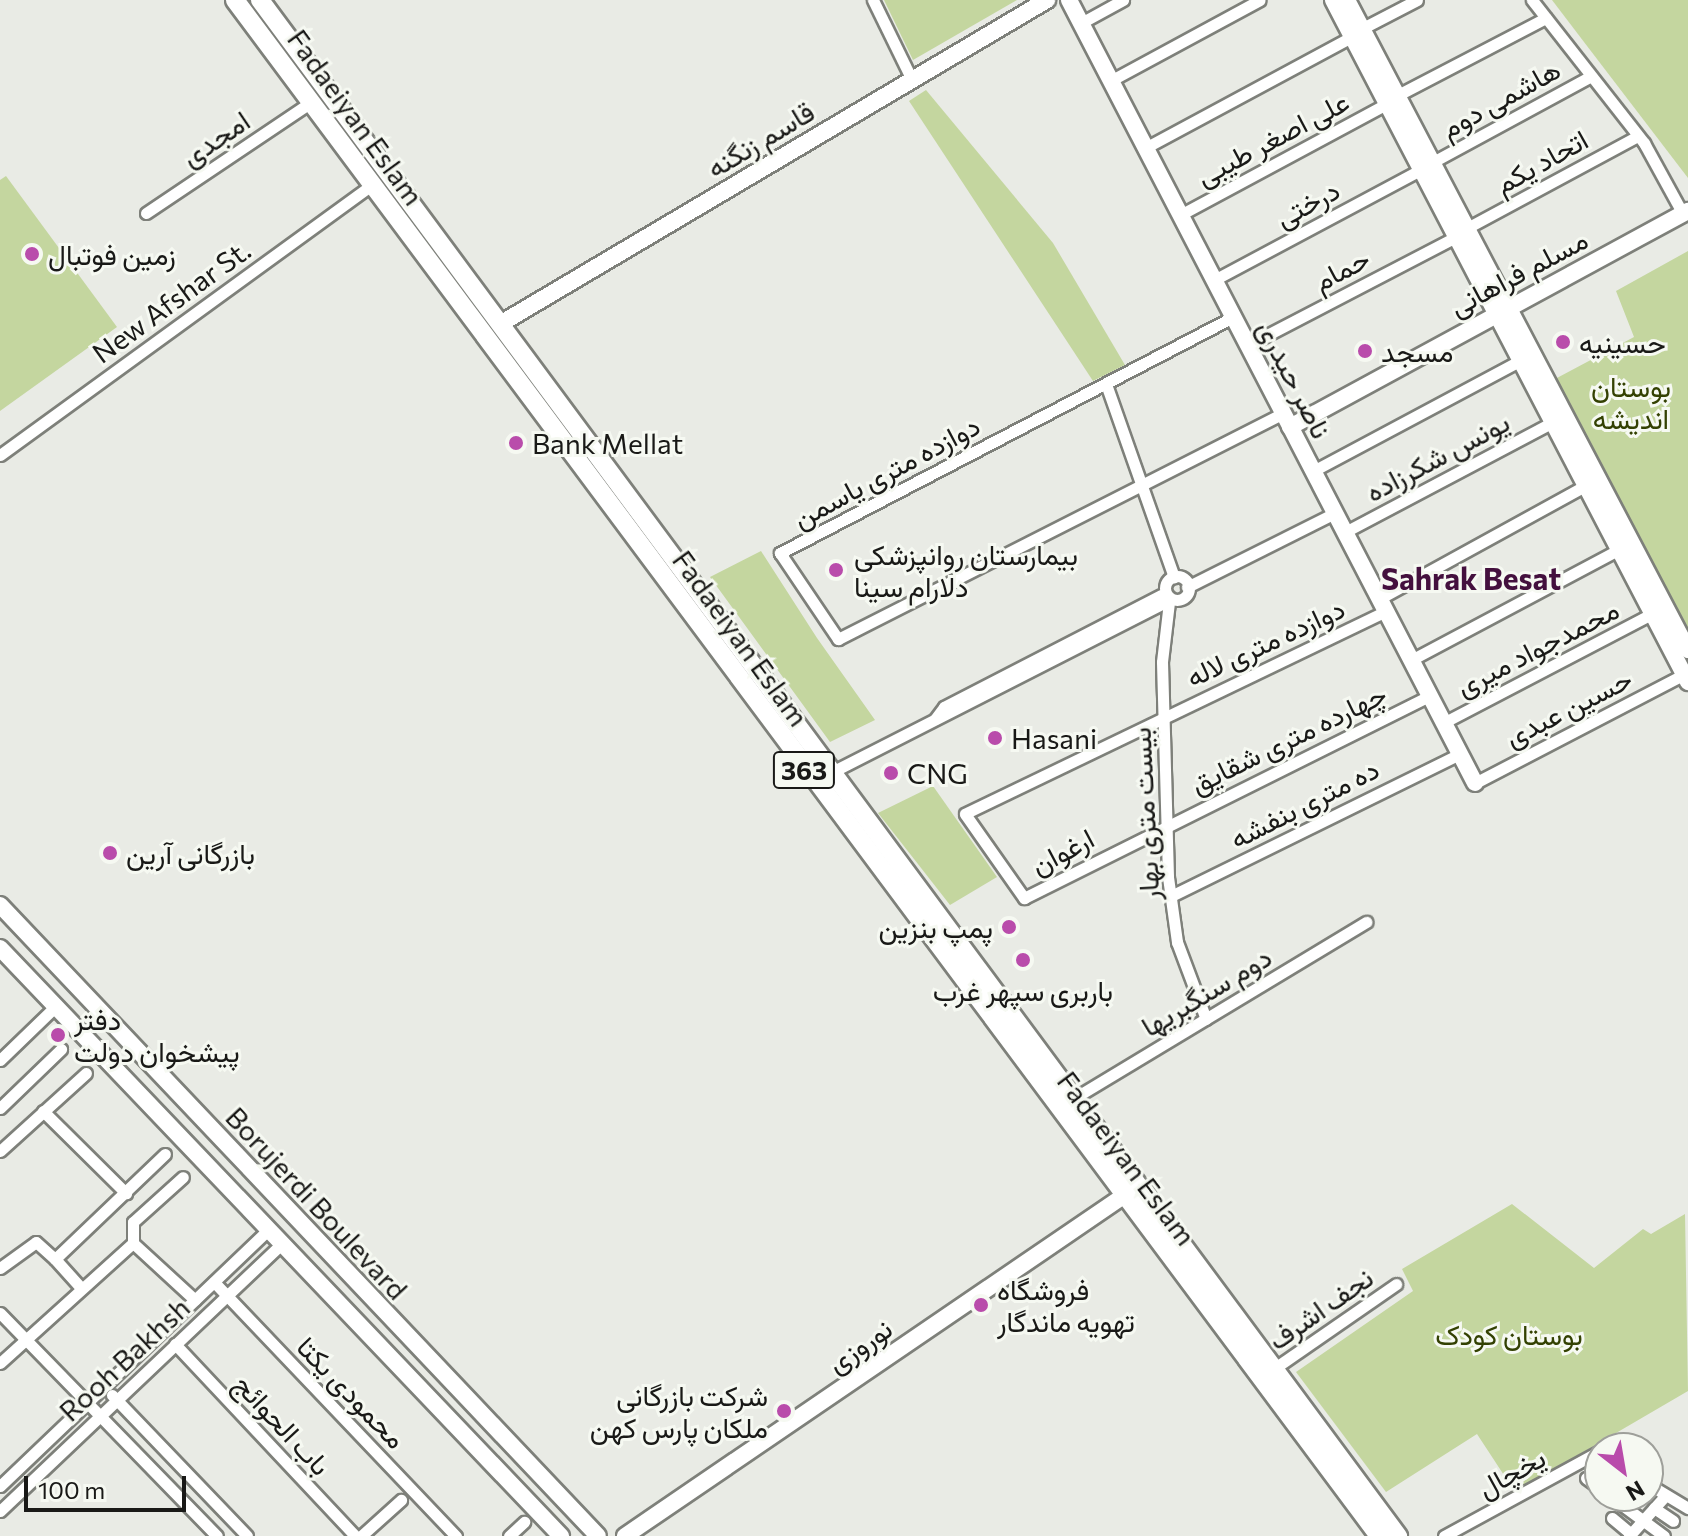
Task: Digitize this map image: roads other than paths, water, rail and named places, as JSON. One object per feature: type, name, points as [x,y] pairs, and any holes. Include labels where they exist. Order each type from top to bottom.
[{"type":"main road","name":"Fadaeiyan Eslam","points":[[235,0],[1122,1197],[1379,1536]]},
{"type":"main road","name":"Fadaeiyan Eslam","points":[[260,0],[1070,1101],[1398,1536]]},
{"type":"main road","name":"قاسم زنگنه","points":[[500,324],[1047,0]]},
{"type":"main road","name":"ناصر حیدری","points":[[1069,0],[1475,783]]},
{"type":"main road","points":[[1333,0],[1356,33],[1501,310],[1688,650]]},
{"type":"main road","points":[[1347,0],[1356,33]]},
{"type":"main road","name":"مسلم فراهانی","points":[[1286,420],[1686,212]]},
{"type":"main road","points":[[1501,310],[1519,361],[1686,678]]},
{"type":"main road","name":"Borujerdi Boulevard","points":[[0,905],[598,1536]]},
{"type":"main road","name":"Borujerdi Boulevard","points":[[0,948],[561,1536]]},
{"type":"main road","name":"نوروزی","points":[[625,1536],[1122,1197]]},
{"type":"street","points":[[873,0],[912,80]]},
{"type":"street","points":[[1081,23],[1123,0]]},
{"type":"street","points":[[1110,81],[1260,0]]},
{"type":"street","points":[[1145,148],[1417,0]]},
{"type":"street","points":[[1532,0],[1638,136],[1686,212]]},
{"type":"street","name":"علی اصغر طیبی","points":[[1180,215],[1546,18]]},
{"type":"street","name":"هاشمی دوم","points":[[1427,166],[1591,76]]},
{"type":"street","name":"امجدی","points":[[146,213],[310,103]]},
{"type":"street","name":"اتحاد یکم","points":[[1462,232],[1638,136]]},
{"type":"street","name":"درختی","points":[[1214,280],[1427,166]]},
{"type":"street","name":"New Afshar St.","points":[[0,455],[370,186]]},
{"type":"street","name":"حمام","points":[[1248,345],[1462,232]]},
{"type":"street","points":[[1167,599],[1174,577],[1106,384],[1233,317]]},
{"type":"street","points":[[1313,471],[1519,361]]},
{"type":"street","name":"دوازده متری یاسمن","points":[[1106,384],[780,553],[838,639],[1143,484]]},
{"type":"street","points":[[1143,484],[1286,420]]},
{"type":"street","name":"یونس شکرزاده","points":[[1345,532],[1553,422]]},
{"type":"street","name":"دوازده متری لاله","points":[[995,856],[965,814],[1383,605],[1586,485]]},
{"type":"street","points":[[830,773],[935,719],[944,707],[1335,513]]},
{"type":"street","points":[[1411,660],[1620,549]]},
{"type":"street","points":[[1174,577],[1186,576],[1187,587]]},
{"type":"street","name":"بیست متری بهار","points":[[1167,599],[1164,715],[1171,896],[1177,942],[1206,1019]]},
{"type":"street","name":"محمدجواد میری","points":[[1443,723],[1653,613]]},
{"type":"street","name":"حسین عبدی","points":[[1475,783],[1686,678]]},
{"type":"street","name":"چهارده متری شقایق","points":[[1167,824],[1430,696]]},
{"type":"street","name":"ده متری بنفشه","points":[[1171,896],[1460,754]]},
{"type":"street","name":"ارغوان","points":[[995,856],[1024,898],[1167,824]]},
{"type":"street","name":"دوم سنگبریها","points":[[1070,1101],[1366,922]]},
{"type":"street","points":[[0,1060],[56,1006]]},
{"type":"street","points":[[0,1108],[61,1049]]},
{"type":"street","points":[[0,1151],[86,1073]]},
{"type":"street","points":[[43,1111],[126,1193]]},
{"type":"street","points":[[0,1130],[11,1141]]},
{"type":"street","points":[[55,1259],[165,1154]]},
{"type":"street","points":[[183,1177],[133,1222],[133,1243],[195,1300]]},
{"type":"street","name":"Rooh Bakhsh","points":[[0,1486],[269,1229]]},
{"type":"street","points":[[0,1268],[36,1242],[80,1287]]},
{"type":"street","points":[[0,1363],[80,1287],[133,1243]]},
{"type":"street","name":"Rooh Bakhsh","points":[[0,1511],[282,1243]]},
{"type":"street","name":"محمودی یکتا","points":[[214,1282],[456,1536]]},
{"type":"street","name":"نجف اشرف","points":[[1271,1371],[1396,1284]]},
{"type":"street","points":[[0,1313],[217,1536]]},
{"type":"street","name":"باب الحوائج","points":[[175,1344],[358,1536]]},
{"type":"street","points":[[104,1387],[247,1536]]},
{"type":"street","name":"یخچال","points":[[1444,1536],[1584,1460]]},
{"type":"street","points":[[1665,1496],[1688,1508]]},
{"type":"street","points":[[358,1536],[401,1500]]},
{"type":"street","points":[[1631,1512],[1664,1536]]},
{"type":"street","points":[[1612,1518],[1630,1535],[1651,1512]]},
{"type":"street","points":[[1660,1512],[1673,1521]]},
{"type":"street","points":[[509,1536],[524,1522]]},
{"type":"place","name":"زمین فوتبال","points":[[32,254]]},
{"type":"place","name":"حسینیه","points":[[1563,342]]},
{"type":"place","name":"مسجد","points":[[1365,351]]},
{"type":"place","name":"Bank Mellat","points":[[516,443]]},
{"type":"place","name":"بیمارستان روانپزشکی دلارام سینا","points":[[836,570]]},
{"type":"place","name":"Hasani","points":[[995,738]]},
{"type":"place","name":"CNG","points":[[891,773]]},
{"type":"place","name":"بازرگانی آرین","points":[[110,853]]},
{"type":"place","name":"پمپ بنزین","points":[[1009,927]]},
{"type":"place","name":"باربری سپهر غرب","points":[[1023,960]]},
{"type":"place","name":"دفتر پیشخوان دولت","points":[[58,1035]]},
{"type":"place","name":"فروشگاه تهویه ماندگار","points":[[981,1305]]},
{"type":"place","name":"شرکت بازرگانی ملکان پارس کهن","points":[[784,1411]]},
{"type":"district","name":"Sahrak Besat","points":[[1471,578]]},
{"type":"park label","name":"بوستان اندیشه","points":[[1631,402]]},
{"type":"park label","name":"بوستان کودک","points":[[1509,1334]]}]
